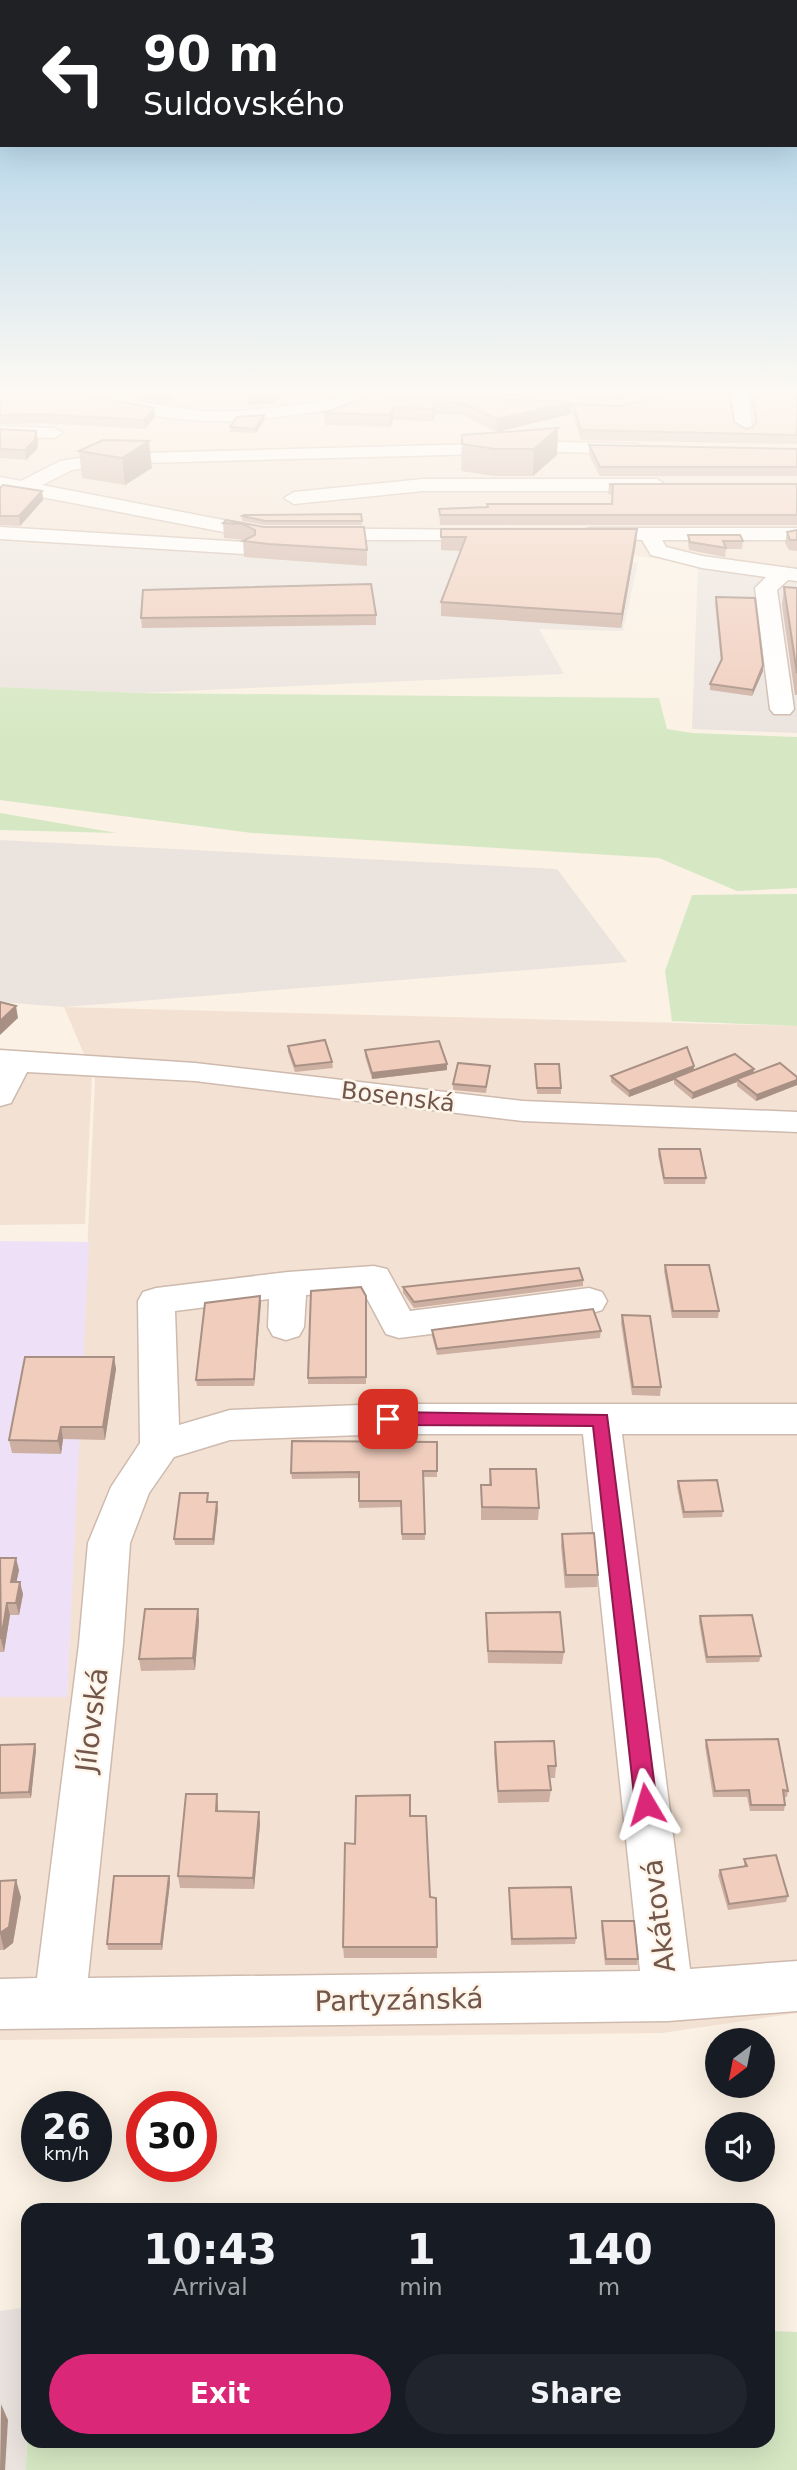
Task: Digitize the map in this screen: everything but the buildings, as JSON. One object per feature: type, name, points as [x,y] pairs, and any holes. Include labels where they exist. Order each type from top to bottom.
[{"type":"street","points":[[137,508],[265,534],[513,534]]},
{"type":"street","points":[[0,533],[254,548],[265,534]]},
{"type":"street","points":[[567,534],[797,534]]},
{"type":"street","points":[[649,534],[658,551],[702,562],[791,574]]},
{"type":"street","points":[[782,709],[766,588],[791,574]]},
{"type":"street","points":[[0,1096],[8,1060]]},
{"type":"street","name":"Bosenská","points":[[8,1060],[195,1072],[523,1111],[797,1122]]},
{"type":"street","points":[[589,1301],[399,1325],[374,1278],[288,1283],[156,1301],[160,1446],[230,1425],[388,1419],[797,1419]]},
{"type":"street","points":[[286,1327],[288,1283]]},
{"type":"street","name":"Akátová","points":[[601,1420],[668,1996]]},
{"type":"street","name":"Jílovská","points":[[60,2005],[109,1544],[131,1487],[160,1446]]},
{"type":"street","name":"Partyzánská","points":[[0,2004],[668,1996],[797,1986]]},
{"type":"shaded area","points":[[0,508],[797,508],[797,579],[525,540],[276,551],[32,544],[0,540]]},
{"type":"shaded area","points":[[0,540],[32,544],[276,551],[291,542],[525,540],[638,563],[623,631],[539,629],[564,674],[139,693],[0,687]]},
{"type":"shaded area","points":[[698,566],[797,579],[797,733],[692,729]]},
{"type":"shaded area","points":[[0,840],[557,869],[627,962],[64,1007],[0,1002]]},
{"type":"shaded area","points":[[64,1007],[797,1026],[797,2013],[662,2033],[0,2040],[0,1697],[67,1696],[95,1080]]},
{"type":"shaded area","points":[[0,1068],[92,1076],[85,1224],[0,1225]]},
{"type":"shaded area","points":[[0,1241],[89,1242],[67,1697],[0,1697]]},
{"type":"shaded area","points":[[21,2308],[21,2448],[26,2448],[26,2470],[0,2470],[0,2311]]},
{"type":"green space","points":[[0,687],[139,693],[659,698],[667,729],[692,733],[797,737],[797,888],[737,891],[659,858],[252,833],[0,800]]},
{"type":"green space","points":[[0,813],[117,833],[0,830]]},
{"type":"green space","points":[[797,894],[797,1026],[672,1021],[665,971],[692,895]]},
{"type":"green space","points":[[775,2331],[797,2332],[797,2470],[26,2470],[27,2448],[775,2448]]},
{"type":"route","points":[[388,1419],[601,1420],[646,1804]]}]
